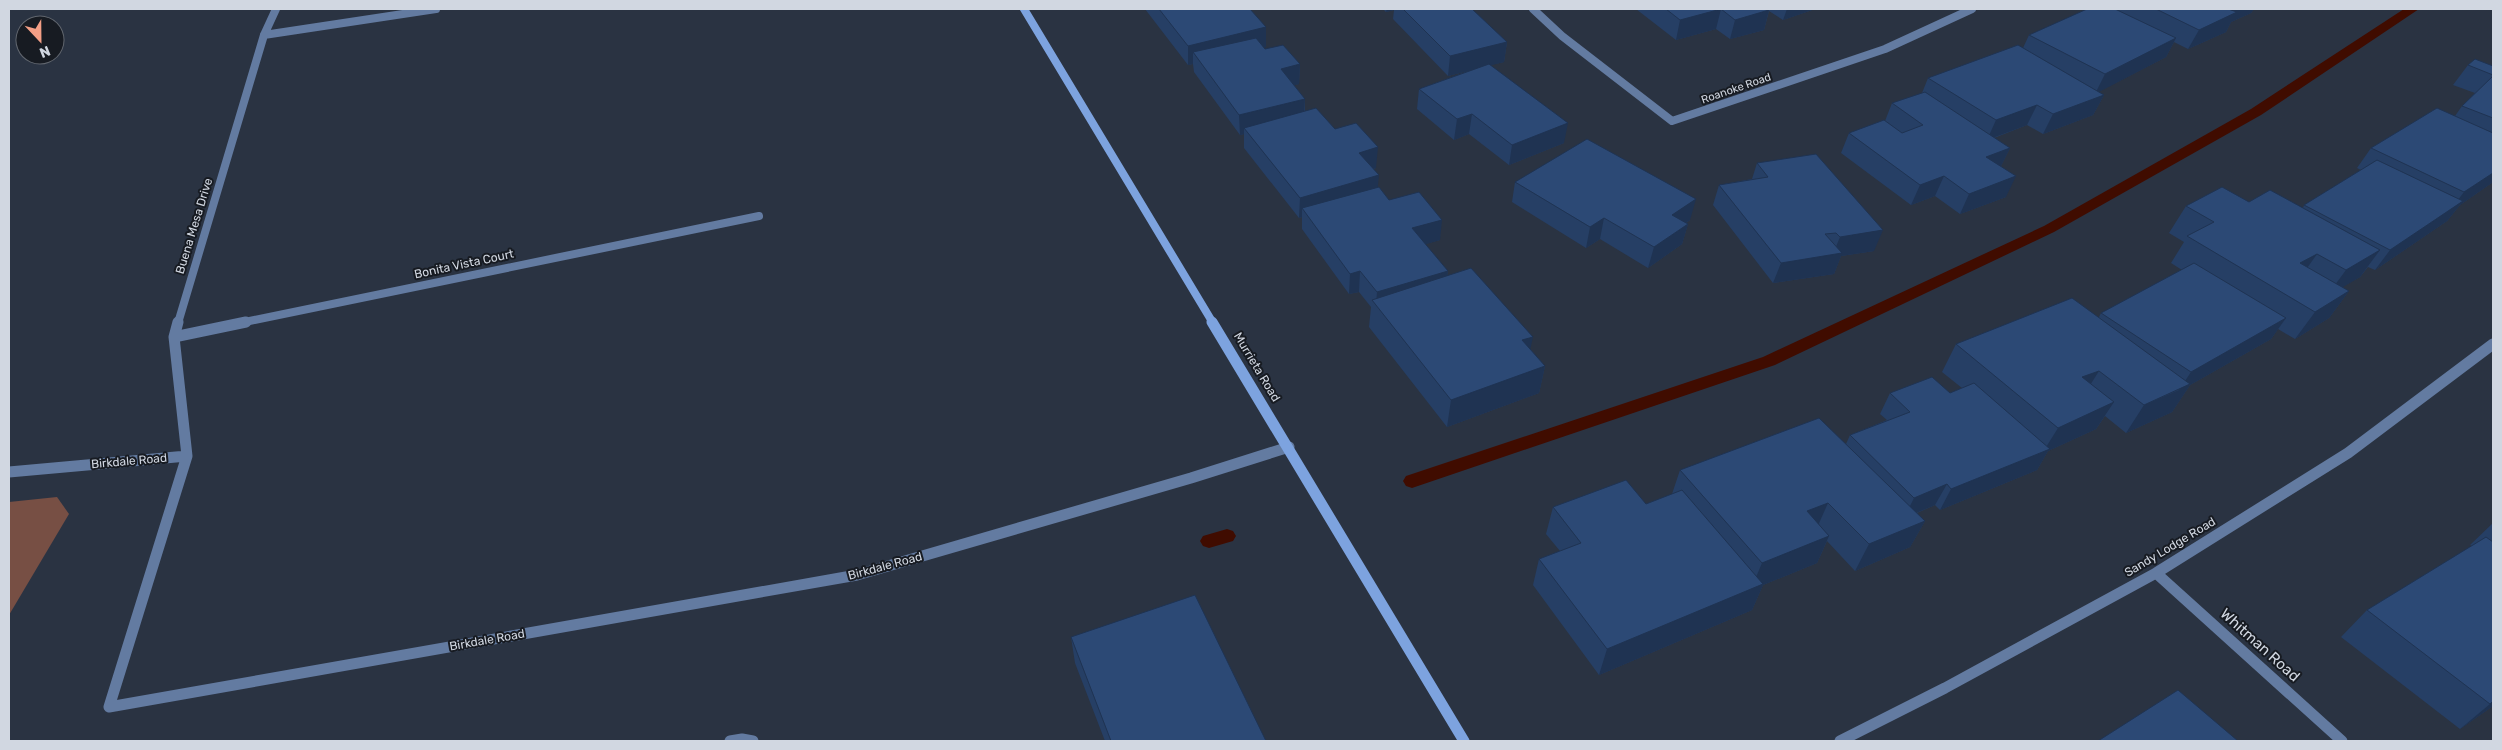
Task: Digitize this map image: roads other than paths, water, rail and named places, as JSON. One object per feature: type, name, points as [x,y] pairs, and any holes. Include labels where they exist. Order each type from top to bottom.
[{"type":"main road","name":"Murrieta Road","points":[[1024,9],[1464,741]]},
{"type":"street","name":"Buena Mesa Drive","points":[[187,456],[174,337],[264,35],[276,9]]},
{"type":"street","points":[[264,35],[436,9]]},
{"type":"street","name":"Roanoke Road","points":[[1533,9],[1562,36],[1672,121],[1885,49],[1972,9]]},
{"type":"street","name":"Bonita Vista Court","points":[[174,337],[759,216]]},
{"type":"street","name":"Sandy Lodge Road","points":[[1840,741],[1945,688],[2156,573],[2348,453],[2493,344]]},
{"type":"street","name":"Birkdale Road","points":[[9,472],[187,456],[109,707],[857,575],[1191,478],[1289,447]]},
{"type":"street","name":"Whitman Road","points":[[2156,573],[2342,741]]},
{"type":"street","points":[[730,741],[742,739],[753,741]]},
{"type":"waterway","points":[[1412,481],[1769,361],[2049,229],[2256,112],[2396,18],[2413,9]]},
{"type":"waterway","points":[[1209,541],[1227,536]]}]
